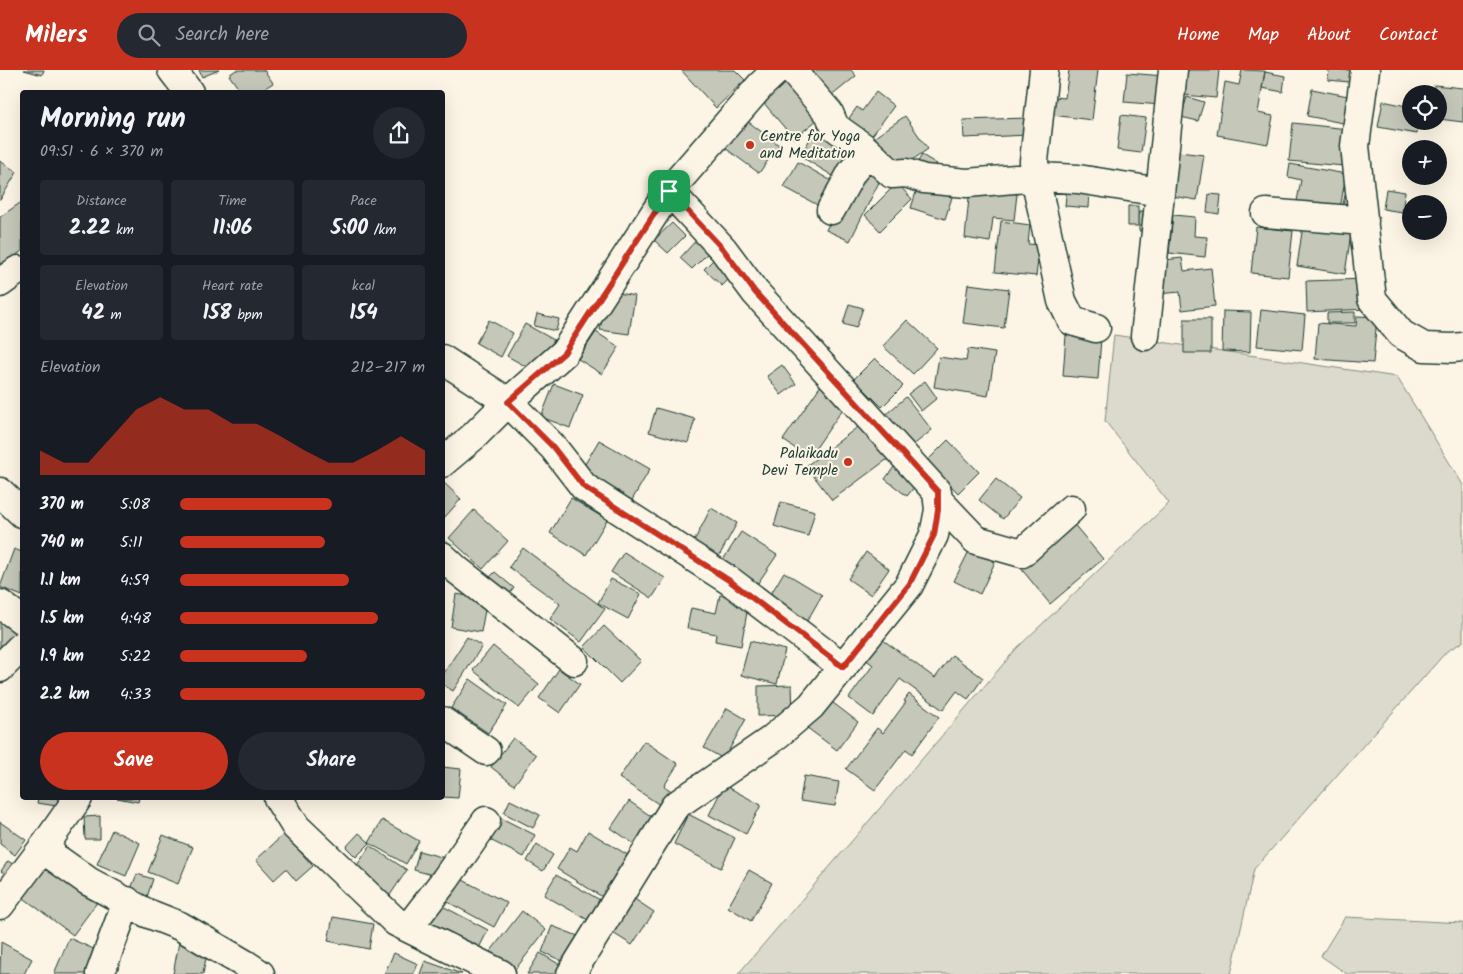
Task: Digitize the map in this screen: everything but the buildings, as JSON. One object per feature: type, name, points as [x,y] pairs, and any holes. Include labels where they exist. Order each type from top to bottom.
[{"type":"street","points":[[172,70],[187,90]]},
{"type":"street","points":[[792,70],[829,113],[836,128],[868,152],[892,174],[906,173],[924,178],[967,183],[1035,177],[1078,179],[1160,192]]},
{"type":"street","points":[[1044,70],[1034,161],[1035,177],[1062,301],[1072,322],[1096,328]]},
{"type":"street","points":[[1144,336],[1173,70]]},
{"type":"street","points":[[1365,70],[1355,146],[1372,299],[1401,334],[1424,347],[1463,347]]},
{"type":"street","points":[[445,460],[564,353],[669,191],[762,75]]},
{"type":"street","points":[[831,210],[852,172],[868,152]]},
{"type":"street","points":[[571,974],[675,806],[771,740],[811,706],[909,585],[934,535],[938,510],[938,492],[755,292],[723,249],[669,191]]},
{"type":"street","points":[[1266,213],[1364,221]]},
{"type":"street","points":[[445,361],[508,402],[553,447],[584,487],[730,581],[843,667]]},
{"type":"street","points":[[0,492],[20,511]]},
{"type":"street","points":[[938,500],[976,540],[1022,553],[1071,509]]},
{"type":"street","points":[[445,559],[456,570],[574,661]]},
{"type":"street","points":[[0,604],[20,619]]},
{"type":"street","points":[[0,668],[20,648]]},
{"type":"street","points":[[445,723],[486,751]]},
{"type":"street","points":[[0,906],[77,800]]},
{"type":"street","points":[[279,800],[296,827],[396,922],[501,974]]},
{"type":"street","points":[[408,928],[445,880],[486,821]]},
{"type":"street","points":[[46,844],[54,857],[88,880],[127,902],[180,926],[260,974]]},
{"type":"street","points":[[100,974],[127,902]]},
{"type":"shaded area","points":[[1114,335],[1397,377],[1463,485],[1463,642],[1447,651],[1254,869],[1231,974],[738,974],[1017,648],[1169,503],[1105,421]]},
{"type":"shaded area","points":[[1345,917],[1463,923],[1463,974],[1347,974],[1321,956]]},
{"type":"place","name":"Centre for Yoga and Meditation","points":[[750,145]]},
{"type":"place","name":"Palaikadu Devi Temple","points":[[848,462]]},
{"type":"route","points":[[669,191],[723,249],[755,292],[938,492],[938,510],[934,535],[909,585],[843,667],[730,581],[584,487],[553,447],[508,402],[564,353],[669,191]]}]
